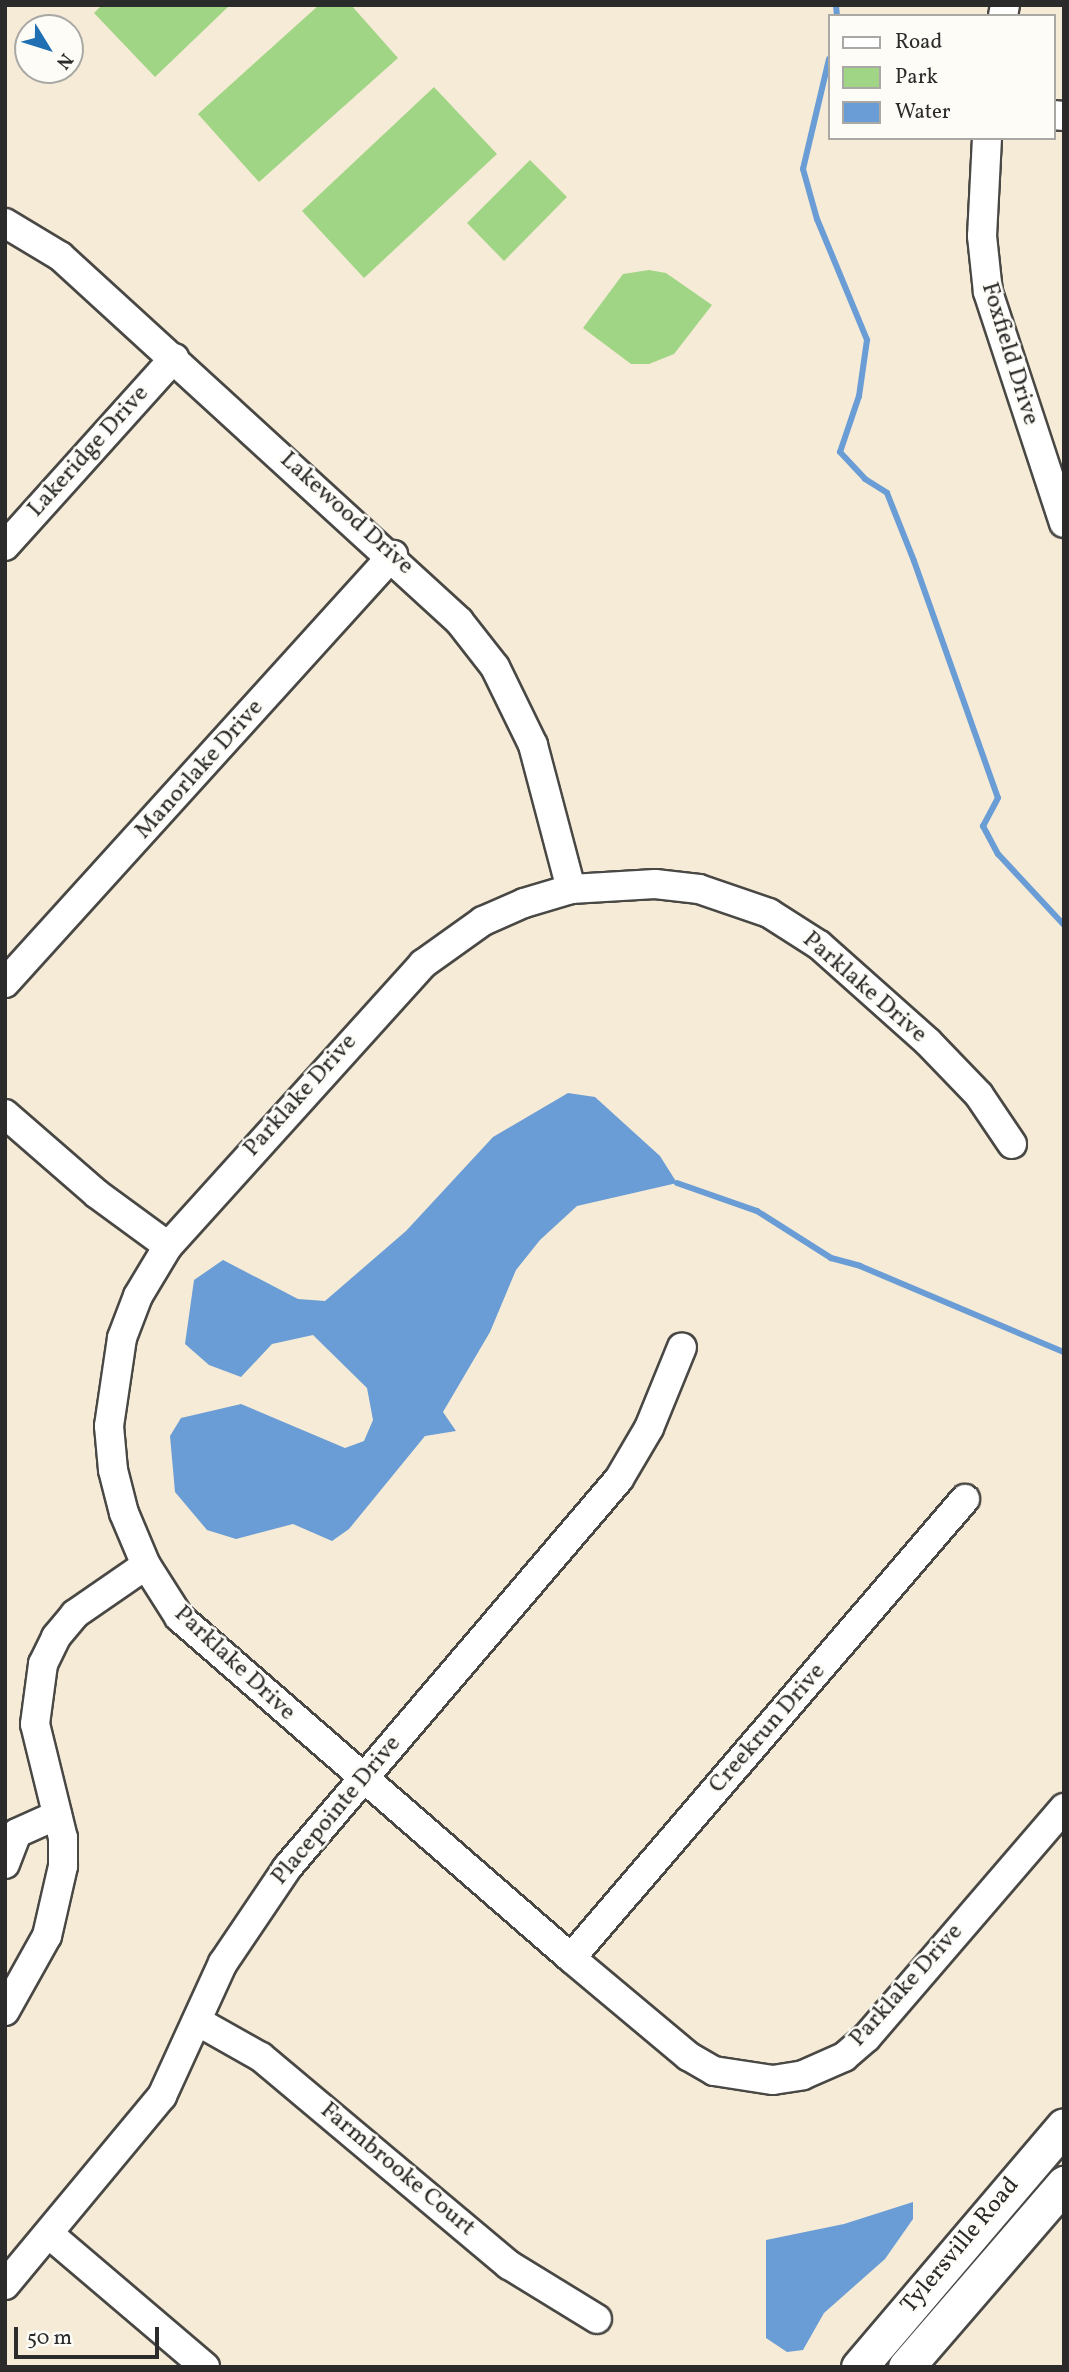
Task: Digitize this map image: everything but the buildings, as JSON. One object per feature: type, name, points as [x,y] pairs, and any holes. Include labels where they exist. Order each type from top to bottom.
[{"type":"main road","name":"Tylersville Road","points":[[859,2367],[1064,2126]]},
{"type":"main road","name":"Tylersville Road","points":[[906,2367],[1064,2184]]},
{"type":"street","name":"Foxfield Drive","points":[[987,140],[982,236],[988,292],[1064,523]]},
{"type":"street","name":"Lakewood Drive","points":[[5,223],[60,256],[393,555],[460,621],[516,705],[533,745],[571,889]]},
{"type":"street","name":"Lakeridge Drive","points":[[5,546],[174,358]]},
{"type":"street","name":"Manorlake Drive","points":[[5,984],[393,555]]},
{"type":"street","name":"Parklake Drive","points":[[1012,1144],[979,1096],[928,1042],[819,945],[782,920],[699,889],[625,883],[571,889],[483,920],[424,964],[168,1246],[138,1296],[122,1338],[109,1426],[113,1470],[124,1513],[146,1565],[179,1616],[210,1648],[571,1958],[700,2065],[743,2078],[803,2075],[831,2065],[867,2037],[1064,1808]]},
{"type":"street","points":[[5,1114],[97,1194],[168,1246]]},
{"type":"street","name":"Placepointe Drive","points":[[5,2285],[162,2096],[244,1926],[363,1779],[619,1479],[649,1428],[682,1347]]},
{"type":"street","name":"Creekrun Drive","points":[[571,1958],[965,1499]]},
{"type":"street","points":[[5,2011],[36,1962],[60,1894],[63,1847],[35,1724],[43,1664],[56,1637],[75,1614],[146,1565]]},
{"type":"street","points":[[5,1864],[11,1828],[57,1815]]},
{"type":"street","name":"Farmbrooke Court","points":[[197,2021],[261,2057],[509,2264],[597,2319]]},
{"type":"street","points":[[49,2234],[205,2367]]},
{"type":"green space","points":[[102,5],[230,5],[155,77],[94,13]]},
{"type":"green space","points":[[319,5],[351,5],[398,58],[259,182],[198,114]]},
{"type":"green space","points":[[434,87],[497,154],[364,278],[302,211]]},
{"type":"green space","points":[[530,160],[567,197],[504,261],[467,223]]},
{"type":"green space","points":[[649,270],[666,273],[712,305],[674,354],[649,364],[631,364],[583,328],[623,274]]},
{"type":"water","points":[[568,1093],[595,1097],[660,1156],[677,1183],[577,1206],[540,1240],[516,1270],[490,1332],[443,1412],[456,1431],[425,1436],[349,1529],[332,1541],[293,1524],[236,1539],[207,1530],[175,1492],[170,1436],[181,1418],[241,1404],[345,1448],[364,1441],[373,1420],[367,1388],[313,1335],[272,1344],[241,1377],[209,1365],[185,1344],[194,1280],[223,1260],[298,1299],[325,1301],[406,1231],[493,1137]]},
{"type":"water","points":[[913,2202],[913,2219],[885,2259],[824,2313],[803,2350],[787,2352],[766,2338],[766,2240],[844,2224]]},
{"type":"waterway","points":[[836,5],[837,14]]},
{"type":"waterway","points":[[828,63],[803,169],[817,219],[867,340],[859,396],[840,452],[865,479],[887,493],[914,561],[998,798],[983,826],[998,854],[1064,925]]},
{"type":"waterway","points":[[677,1183],[757,1211],[831,1258],[860,1266],[1064,1352]]}]
